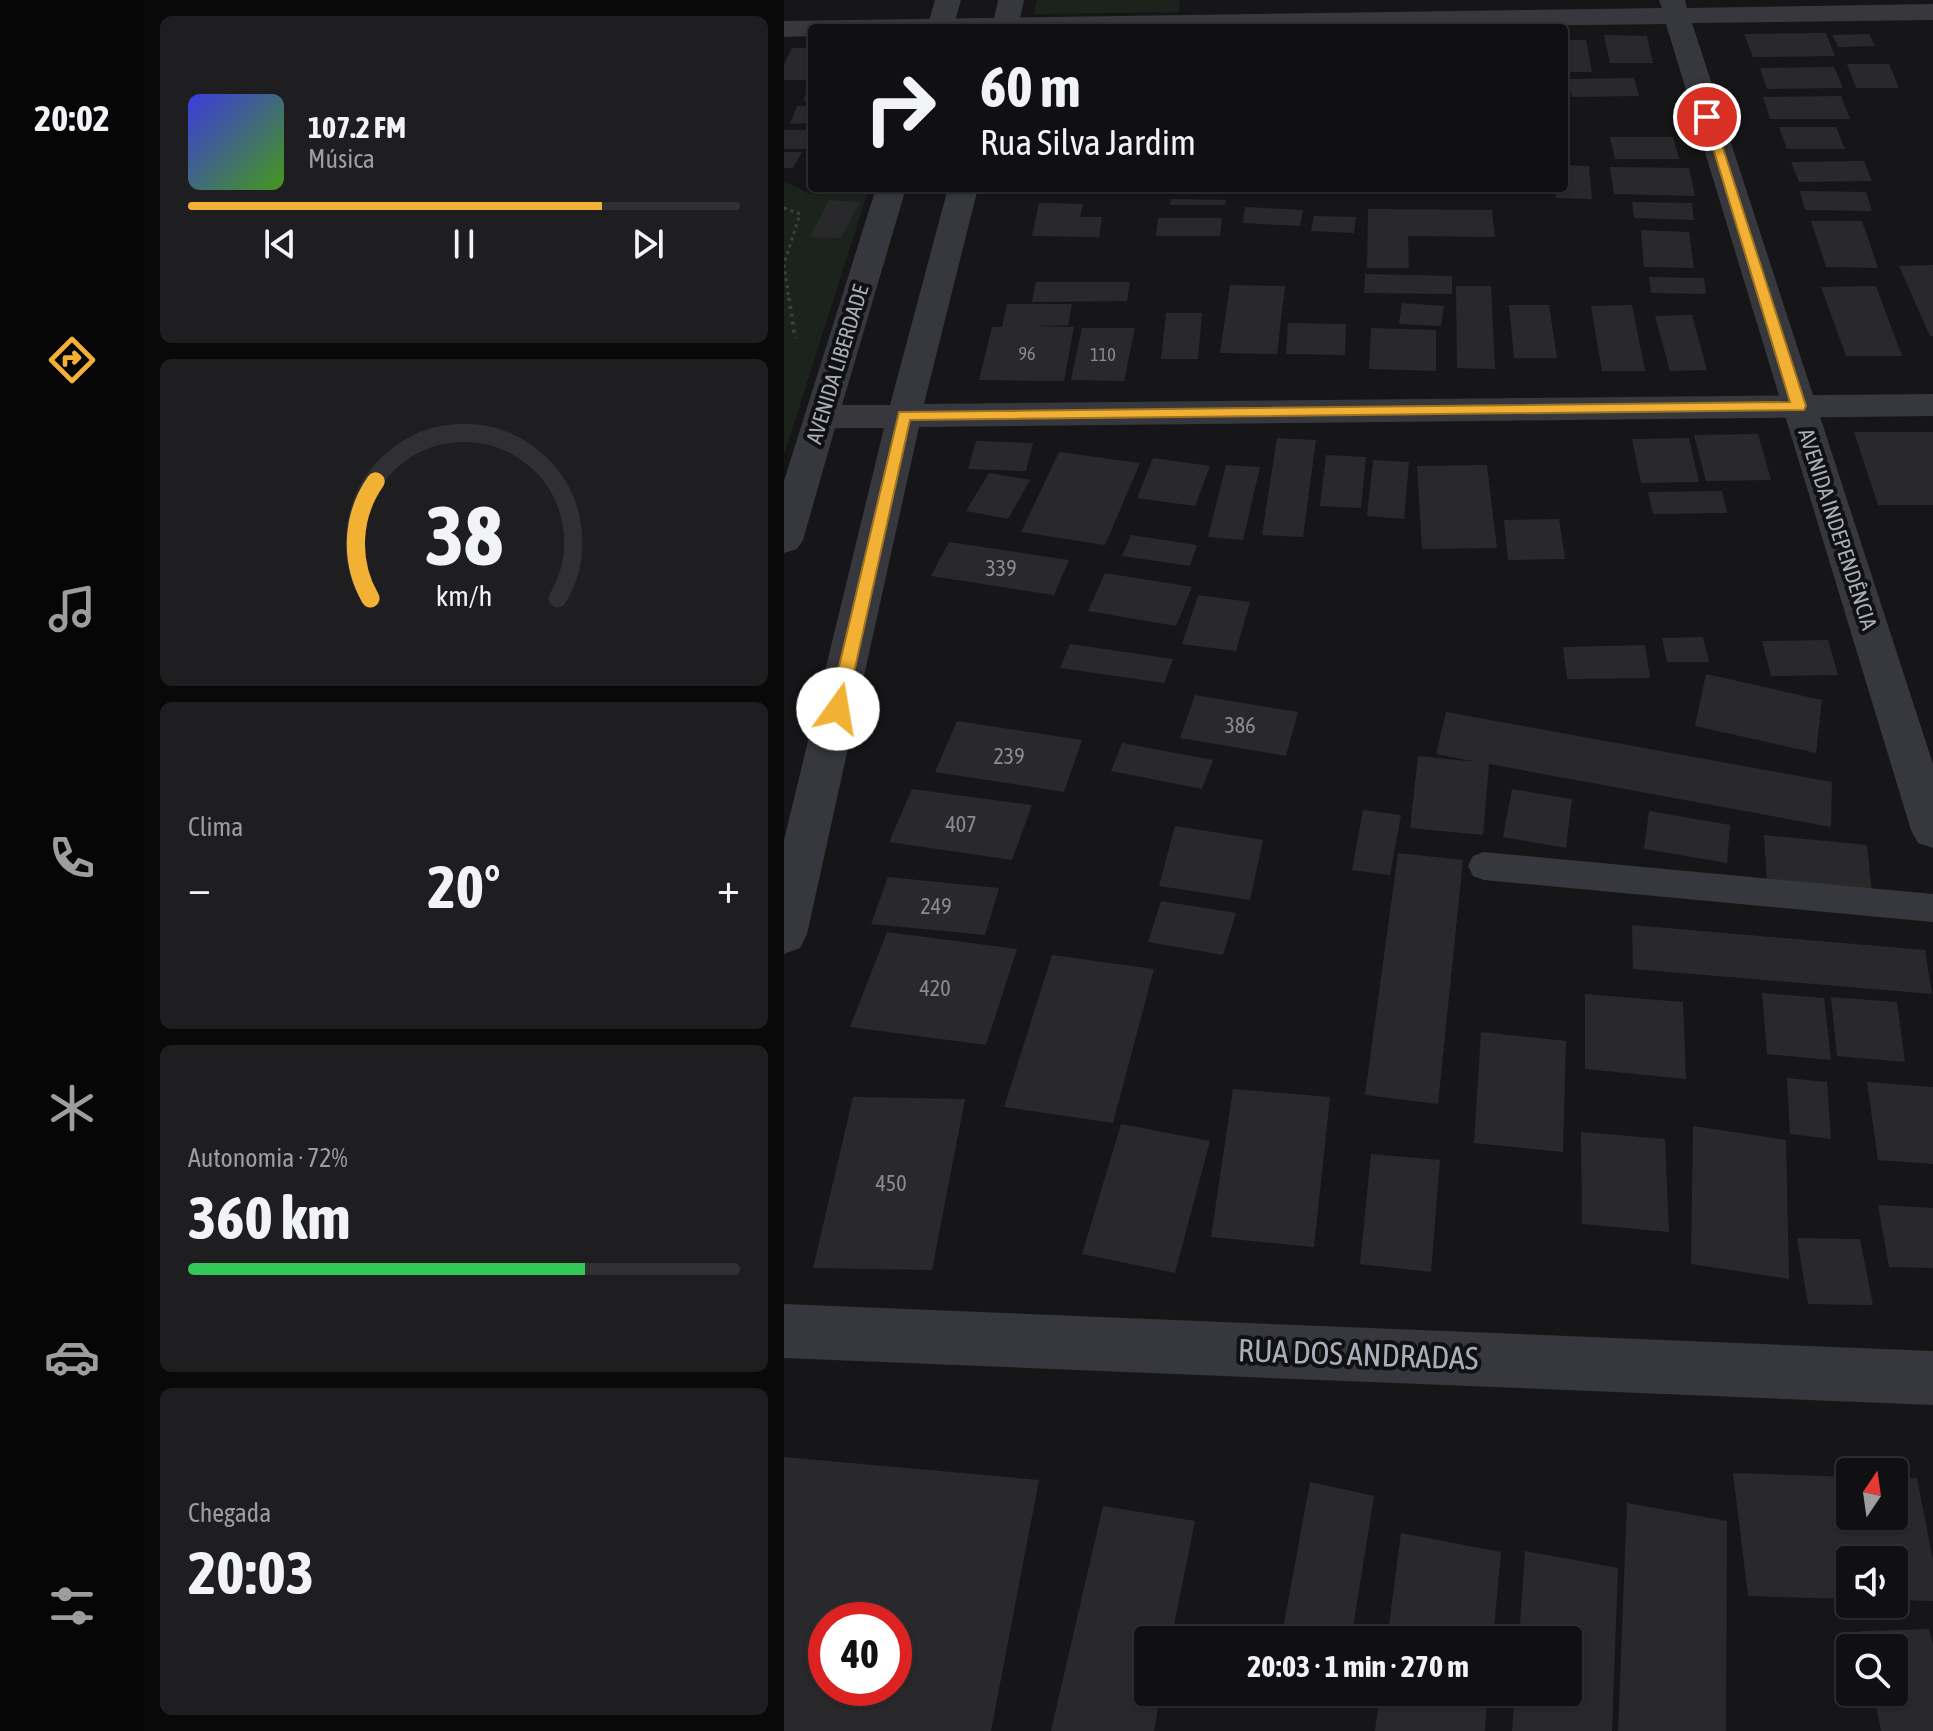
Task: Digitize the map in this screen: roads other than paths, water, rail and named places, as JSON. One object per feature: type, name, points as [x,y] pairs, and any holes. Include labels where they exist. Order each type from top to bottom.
[{"type":"street","points":[[941,24],[948,0]]},
{"type":"street","points":[[962,24],[1007,18],[1673,8],[1933,12]]},
{"type":"street","name":"AVENIDA INDEPENDÊNCIA","points":[[1673,8],[1933,830]]},
{"type":"street","points":[[784,29],[808,28]]},
{"type":"street","name":"AVENIDA LIBERDADE","points":[[784,934],[904,416],[921,208]]},
{"type":"street","name":"AVENIDA LIBERDADE","points":[[784,540],[821,417],[921,208]]},
{"type":"street","points":[[821,417],[1933,405]]},
{"type":"street","name":"RUA DOS ANDRADAS","points":[[784,1331],[1933,1378]]},
{"type":"lane","points":[[1484,866],[1933,908]]}]
